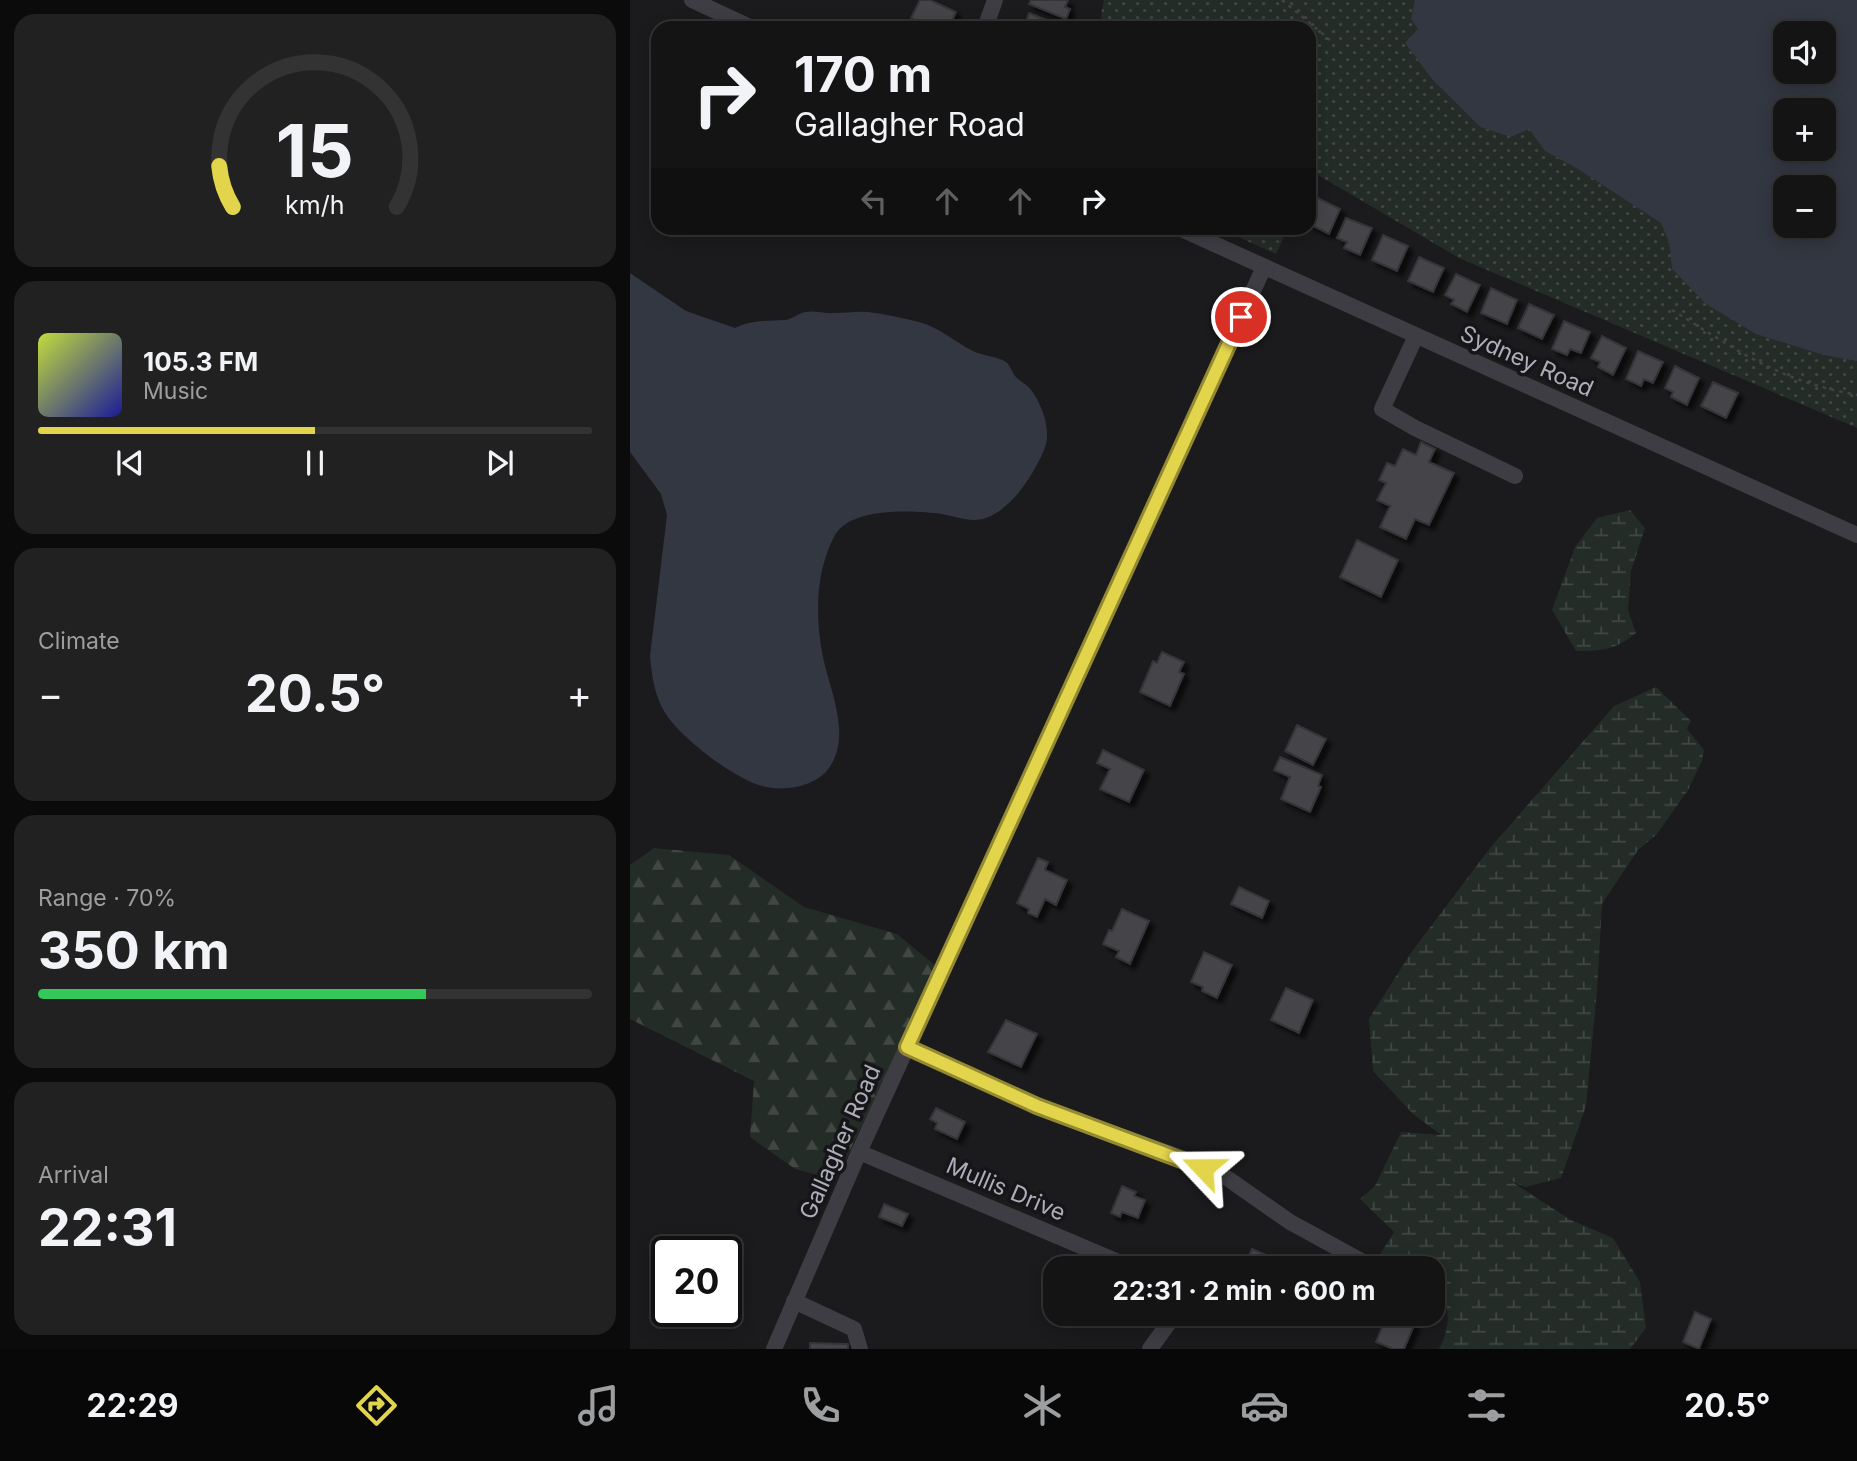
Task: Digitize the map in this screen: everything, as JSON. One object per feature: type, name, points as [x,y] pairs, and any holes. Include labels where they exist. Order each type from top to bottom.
[{"type":"street","points":[[692,0],[737,21]]},
{"type":"street","points":[[988,21],[995,0]]},
{"type":"street","name":"Sydney Road","points":[[1194,235],[1857,535]]},
{"type":"street","name":"Gallagher Road","points":[[774,1349],[859,1152],[1264,267]]},
{"type":"street","points":[[1416,336],[1382,410],[1515,476]]},
{"type":"street","points":[[907,1047],[1037,1106],[1179,1157],[1227,1178],[1290,1222],[1350,1256]]},
{"type":"street","name":"Mullis Drive","points":[[859,1152],[1104,1256]]},
{"type":"street","points":[[794,1301],[854,1329],[860,1349]]},
{"type":"street","points":[[1150,1349],[1166,1326]]},
{"type":"path","points":[[1282,0],[1308,21]]},
{"type":"path","points":[[1316,28],[1331,40]]},
{"type":"path","points":[[1672,310],[1780,373],[1830,390],[1857,395]]},
{"type":"green space","points":[[1104,0],[1857,0],[1857,428],[1459,258],[1316,174],[1316,21],[1102,21],[1101,15]]},
{"type":"green space","points":[[1234,235],[1285,235],[1276,254]]},
{"type":"green space","points":[[1630,510],[1645,528],[1631,571],[1628,610],[1636,633],[1608,648],[1576,651],[1552,610],[1575,547],[1597,518]]},
{"type":"green space","points":[[1656,687],[1691,721],[1687,729],[1704,750],[1702,761],[1688,790],[1657,834],[1638,850],[1602,904],[1586,1106],[1561,1178],[1525,1187],[1509,1180],[1569,1219],[1613,1238],[1640,1282],[1646,1328],[1630,1349],[1439,1349],[1446,1332],[1448,1315],[1445,1302],[1445,1256],[1379,1256],[1394,1232],[1360,1199],[1375,1186],[1401,1132],[1441,1135],[1413,1114],[1373,1071],[1369,1019],[1410,954],[1490,848],[1614,706]]},
{"type":"green space","points":[[654,848],[729,855],[804,907],[897,934],[937,967],[836,1180],[795,1169],[750,1137],[754,1081],[630,1019],[630,865]]},
{"type":"shaded area","points":[[1415,0],[1857,0],[1857,361],[1824,355],[1756,334],[1706,304],[1672,269],[1669,242],[1661,223],[1578,169],[1545,151],[1529,129],[1511,137],[1480,127],[1432,79],[1405,43],[1418,29],[1411,19]]},
{"type":"shaded area","points":[[630,273],[686,311],[735,328],[753,322],[788,319],[809,312],[868,312],[926,324],[973,351],[1006,362],[1015,376],[1032,391],[1043,412],[1047,435],[1040,459],[1021,490],[996,513],[975,520],[942,514],[884,512],[854,519],[835,535],[821,577],[818,623],[822,652],[837,710],[839,740],[836,755],[829,768],[808,784],[770,788],[737,775],[682,733],[664,711],[658,698],[650,656],[667,515],[661,494],[630,452]]},
{"type":"building","points":[[920,0],[930,0],[956,12],[952,21],[918,21],[911,18]]},
{"type":"building","points":[[1031,0],[1068,0],[1065,7],[1070,9],[1066,19],[1029,4]]},
{"type":"building","points":[[1029,13],[1049,21],[1026,21]]},
{"type":"building","points":[[1316,197],[1340,209],[1329,234],[1316,228]]},
{"type":"building","points":[[1346,218],[1372,228],[1360,255],[1344,248],[1347,242],[1337,238]]},
{"type":"building","points":[[1383,235],[1408,246],[1397,271],[1372,260]]},
{"type":"building","points":[[1419,257],[1444,268],[1433,292],[1408,281]]},
{"type":"building","points":[[1456,274],[1480,285],[1467,312],[1451,304],[1454,300],[1445,295]]},
{"type":"building","points":[[1491,288],[1517,300],[1507,324],[1481,313]]},
{"type":"building","points":[[1529,304],[1554,315],[1542,339],[1518,328]]},
{"type":"building","points":[[1564,321],[1590,332],[1581,353],[1570,349],[1567,355],[1552,349]]},
{"type":"building","points":[[1602,336],[1626,348],[1613,375],[1598,367],[1600,362],[1591,358]]},
{"type":"building","points":[[1638,351],[1663,362],[1653,383],[1644,379],[1641,386],[1626,379]]},
{"type":"building","points":[[1675,366],[1699,378],[1687,405],[1671,397],[1673,392],[1665,388]]},
{"type":"building","points":[[1713,382],[1738,393],[1726,418],[1701,406]]},
{"type":"building","points":[[1421,442],[1435,449],[1429,462],[1454,473],[1429,525],[1415,519],[1406,539],[1380,527],[1390,506],[1377,500],[1386,483],[1379,480],[1387,463],[1395,466],[1403,449],[1416,455]]},
{"type":"building","points":[[1357,540],[1398,560],[1381,597],[1340,577]]},
{"type":"building","points":[[1162,652],[1184,662],[1179,672],[1184,674],[1170,706],[1140,692],[1153,661],[1157,663]]},
{"type":"building","points":[[1297,725],[1326,739],[1313,765],[1285,751]]},
{"type":"building","points":[[1103,750],[1144,770],[1129,802],[1100,789],[1110,769],[1097,763]]},
{"type":"building","points":[[1280,757],[1322,775],[1318,786],[1321,787],[1310,812],[1281,799],[1290,777],[1274,770]]},
{"type":"building","points":[[1038,858],[1048,862],[1045,870],[1067,880],[1056,905],[1045,899],[1037,917],[1017,903]]},
{"type":"building","points":[[1239,887],[1269,901],[1262,918],[1231,904]]},
{"type":"building","points":[[1122,909],[1149,921],[1130,964],[1116,957],[1119,951],[1103,944]]},
{"type":"building","points":[[1204,952],[1232,965],[1217,998],[1191,982]]},
{"type":"building","points":[[1286,988],[1313,1000],[1299,1033],[1271,1020]]},
{"type":"building","points":[[1006,1020],[1037,1034],[1021,1067],[988,1052]]},
{"type":"building","points":[[936,1108],[965,1122],[957,1139],[935,1129],[937,1123],[930,1119]]},
{"type":"building","points":[[1122,1186],[1136,1192],[1134,1196],[1145,1200],[1138,1218],[1122,1212],[1120,1217],[1111,1213]]},
{"type":"building","points":[[884,1204],[908,1214],[902,1226],[879,1217]]},
{"type":"building","points":[[1252,1249],[1269,1256],[1249,1256]]},
{"type":"building","points":[[1695,1312],[1711,1319],[1699,1349],[1683,1342]]},
{"type":"building","points":[[1382,1326],[1414,1326],[1404,1349],[1393,1349],[1376,1342]]},
{"type":"building","points":[[810,1343],[848,1344],[848,1349],[810,1349]]},
{"type":"route","points":[[1203,1168],[1037,1106],[907,1047],[1241,317]]}]
